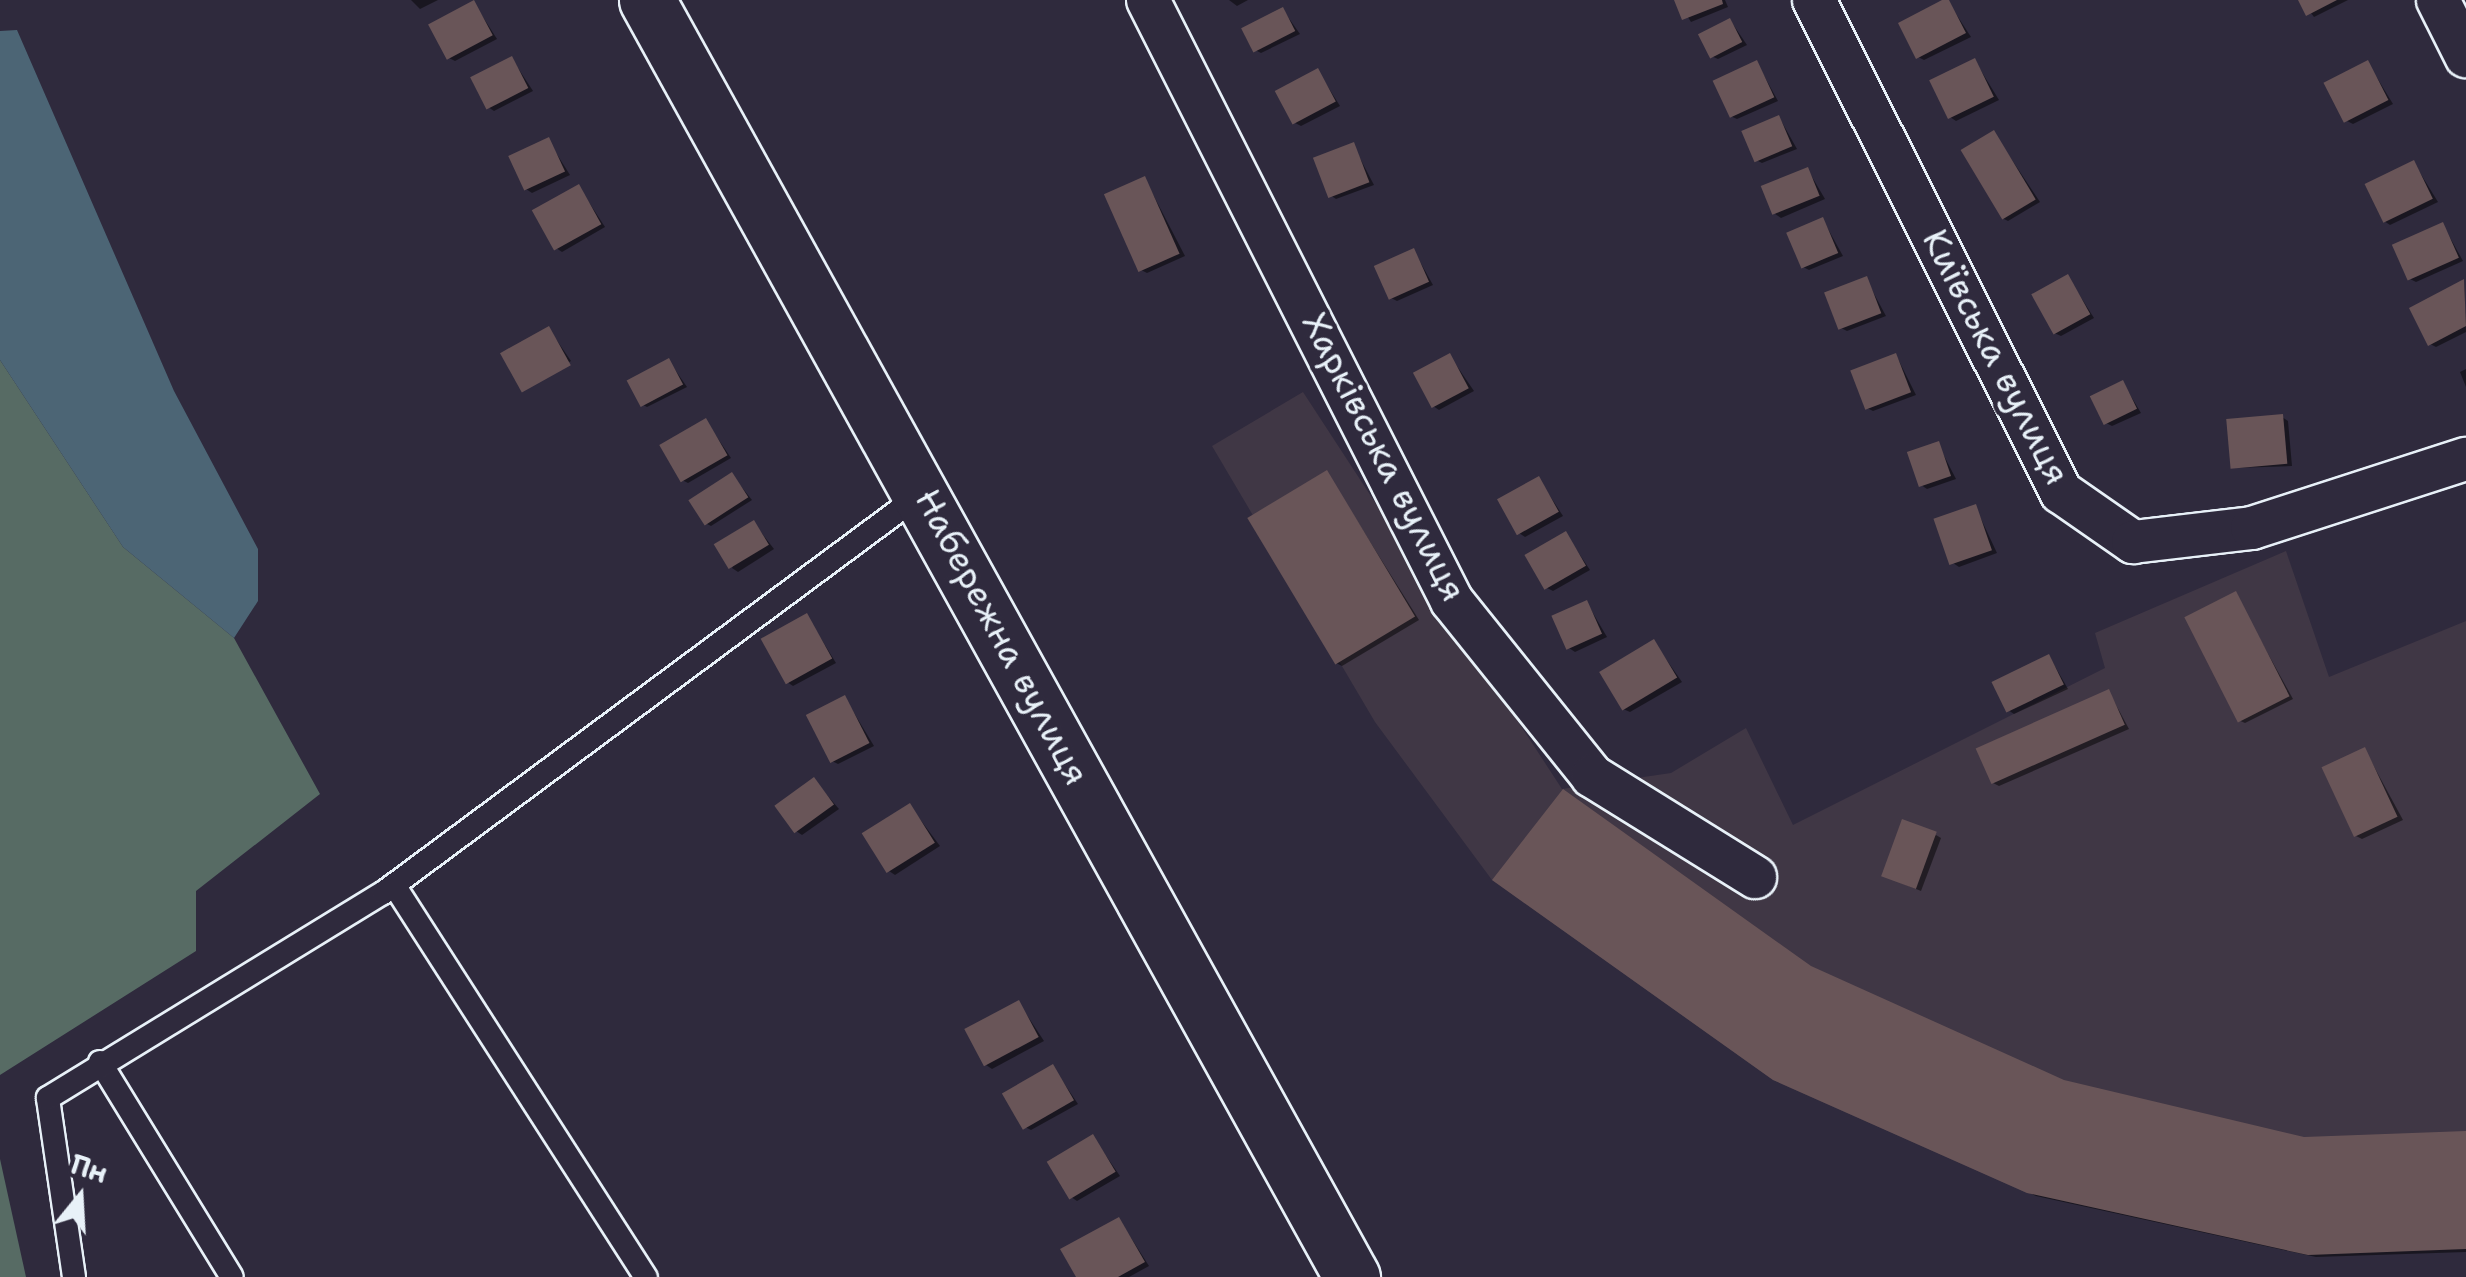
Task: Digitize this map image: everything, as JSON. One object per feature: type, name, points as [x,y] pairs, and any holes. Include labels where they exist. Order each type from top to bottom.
[{"type":"main road","name":"Набережна вулиця","points":[[646,0],[924,492],[1352,1277]]},
{"type":"street","name":"Харківська вулиця","points":[[1148,0],[1452,601],[1592,776],[1755,877]]},
{"type":"street","name":"Київська вулиця","points":[[1814,0],[2060,492],[2133,542],[2252,528],[2466,459]]},
{"type":"street","points":[[2438,0],[2466,56]]},
{"type":"lane","points":[[74,1277],[48,1098],[100,1062],[394,885],[924,492]]},
{"type":"lane","points":[[394,885],[646,1277]]},
{"type":"lane","points":[[100,1062],[232,1277]]},
{"type":"shaded area","points":[[1303,392],[1562,789],[1671,773],[1746,728],[1793,825],[2105,668],[2095,633],[2286,551],[2329,677],[2466,621],[2466,1248],[2308,1255],[2027,1193],[1773,1080],[1492,880],[1375,722],[1212,446]]},
{"type":"green space","points":[[0,360],[123,547],[234,638],[320,794],[196,891],[196,951],[0,1075]]},
{"type":"green space","points":[[0,1159],[26,1277],[0,1277]]},
{"type":"water","points":[[17,30],[174,391],[258,549],[258,601],[234,638],[123,547],[0,360],[0,31]]},
{"type":"building","points":[[474,0],[493,35],[447,60],[428,24]]},
{"type":"building","points":[[1674,0],[1722,0],[1723,4],[1682,20]]},
{"type":"building","points":[[1949,0],[1966,33],[1916,59],[1898,23]]},
{"type":"building","points":[[2298,0],[2337,0],[2306,16]]},
{"type":"building","points":[[1283,7],[1295,31],[1253,52],[1241,28]]},
{"type":"building","points":[[1730,18],[1742,42],[1710,58],[1698,34]]},
{"type":"building","points":[[512,56],[528,88],[486,109],[470,77]]},
{"type":"building","points":[[1975,58],[1994,97],[1948,119],[1929,80]]},
{"type":"building","points":[[1757,60],[1774,97],[1730,118],[1713,81]]},
{"type":"building","points":[[2368,60],[2388,100],[2344,123],[2323,83]]},
{"type":"building","points":[[1318,68],[1336,102],[1293,125],[1275,91]]},
{"type":"building","points":[[1779,115],[1792,146],[1755,162],[1741,131]]},
{"type":"building","points":[[1994,130],[2036,199],[2002,220],[1961,150]]},
{"type":"building","points":[[549,137],[565,171],[524,190],[508,156]]},
{"type":"building","points":[[1354,142],[1369,182],[1328,198],[1313,158]]},
{"type":"building","points":[[2414,160],[2433,199],[2383,223],[2365,184]]},
{"type":"building","points":[[1808,167],[1820,196],[1772,215],[1761,186]]},
{"type":"building","points":[[1145,176],[1180,254],[1138,272],[1104,194]]},
{"type":"building","points":[[579,184],[601,224],[554,250],[532,210]]},
{"type":"building","points":[[1823,217],[1838,253],[1801,269],[1786,233]]},
{"type":"building","points":[[2443,222],[2459,258],[2408,280],[2392,245]]},
{"type":"building","points":[[1414,248],[1429,282],[1389,300],[1374,266]]},
{"type":"building","points":[[2068,274],[2090,314],[2054,335],[2031,294]]},
{"type":"building","points":[[1867,276],[1881,313],[1838,330],[1824,292]]},
{"type":"building","points":[[2464,279],[2466,326],[2428,346],[2409,308]]},
{"type":"building","points":[[549,326],[571,365],[522,393],[500,353]]},
{"type":"building","points":[[1450,353],[1469,388],[1432,408],[1413,373]]},
{"type":"building","points":[[1896,353],[1911,392],[1865,410],[1850,371]]},
{"type":"building","points":[[669,358],[683,384],[641,407],[627,381]]},
{"type":"building","points":[[2123,380],[2137,409],[2104,425],[2090,396]]},
{"type":"building","points":[[2283,414],[2287,464],[2231,469],[2226,419]]},
{"type":"building","points":[[706,418],[728,455],[681,482],[659,445]]},
{"type":"building","points":[[1939,441],[1951,476],[1919,487],[1907,452]]},
{"type":"building","points":[[1327,470],[1415,617],[1335,664],[1247,518]]},
{"type":"building","points":[[732,472],[748,497],[705,525],[688,500]]},
{"type":"building","points":[[1539,476],[1559,512],[1517,535],[1497,499]]},
{"type":"building","points":[[1976,504],[1992,550],[1949,565],[1933,519]]},
{"type":"building","points":[[754,520],[769,545],[729,569],[714,544]]},
{"type":"building","points":[[1566,531],[1586,566],[1544,590],[1524,555]]},
{"type":"building","points":[[2236,591],[2290,696],[2238,722],[2184,617]]},
{"type":"building","points":[[1587,600],[1602,634],[1566,650],[1551,616]]},
{"type":"building","points":[[807,613],[832,658],[786,684],[761,639]]},
{"type":"building","points":[[1654,639],[1677,678],[1622,711],[1599,672]]},
{"type":"building","points":[[2049,654],[2064,685],[2006,713],[1991,682]]},
{"type":"building","points":[[2109,689],[2125,725],[1991,784],[1976,748]]},
{"type":"building","points":[[845,695],[870,743],[830,763],[806,715]]},
{"type":"building","points":[[2365,747],[2398,817],[2354,837],[2321,767]]},
{"type":"building","points":[[814,777],[834,805],[794,833],[774,806]]},
{"type":"building","points":[[1563,789],[1811,966],[2064,1080],[2304,1137],[2466,1131],[2466,1249],[2308,1255],[2027,1193],[1773,1080],[1492,880]]},
{"type":"building","points":[[910,803],[935,843],[887,873],[862,833]]},
{"type":"building","points":[[1902,819],[1937,832],[1916,889],[1881,876]]},
{"type":"building","points":[[1019,1000],[1039,1037],[984,1066],[964,1029]]},
{"type":"building","points":[[1053,1064],[1074,1100],[1023,1130],[1002,1094]]},
{"type":"building","points":[[1093,1134],[1116,1172],[1069,1200],[1047,1162]]},
{"type":"building","points":[[1119,1217],[1145,1262],[1118,1277],[1076,1277],[1060,1249]]}]
